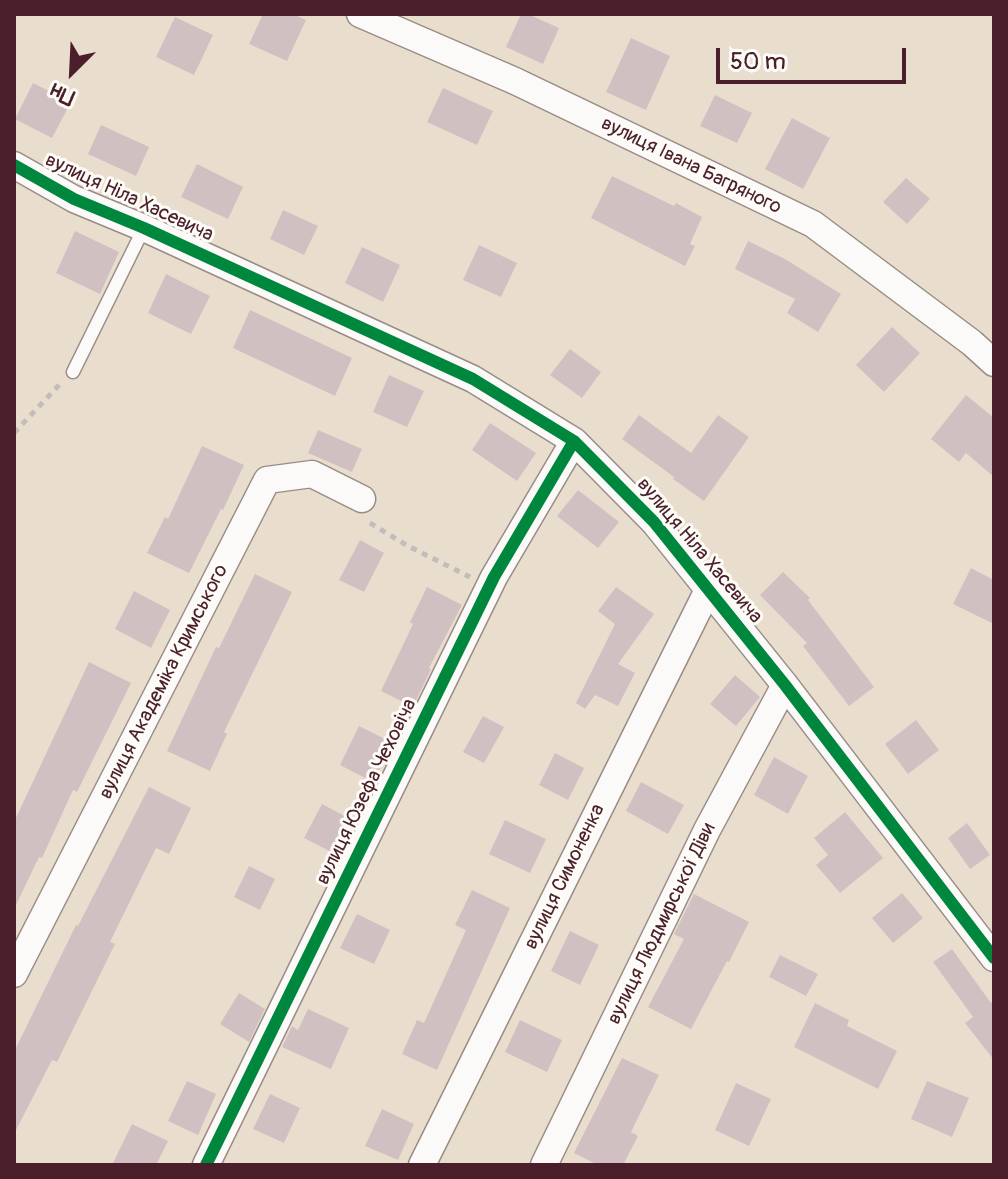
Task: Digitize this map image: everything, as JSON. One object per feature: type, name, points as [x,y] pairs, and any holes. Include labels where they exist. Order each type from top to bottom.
[{"type":"street","name":"вулиця Івана Багряного","points":[[360,14],[515,81],[813,224],[972,343],[994,363]]},
{"type":"street","name":"вулиця Ніла Хасевича","points":[[14,165],[74,199],[473,379],[574,441],[654,522],[785,685],[994,958]]},
{"type":"street","name":"вулиця Юзефа Чеховіча","points":[[206,1165],[489,587],[574,441]]},
{"type":"street","name":"вулиця Академіка Кримського","points":[[14,974],[267,480],[312,474],[362,499]]},
{"type":"street","name":"вулиця Симоненка","points":[[422,1165],[708,590]]},
{"type":"street","name":"вулиця Людмирської Діви","points":[[544,1165],[707,830],[785,685]]},
{"type":"lane","points":[[73,372],[144,228]]},
{"type":"path","points":[[14,433],[73,372]]},
{"type":"path","points":[[362,499],[362,518],[408,546],[489,587]]},
{"type":"building","points":[[263,14],[293,14],[306,20],[287,61],[249,44]]},
{"type":"building","points":[[521,14],[528,14],[559,28],[543,64],[506,47]]},
{"type":"building","points":[[175,17],[213,35],[194,75],[156,57]]},
{"type":"building","points":[[631,38],[670,56],[646,110],[606,92]]},
{"type":"building","points":[[33,83],[71,102],[52,138],[15,119]]},
{"type":"building","points":[[443,88],[493,111],[477,145],[427,122]]},
{"type":"building","points":[[715,95],[752,113],[737,143],[700,126]]},
{"type":"building","points":[[792,118],[830,138],[803,189],[765,169]]},
{"type":"building","points":[[101,125],[149,147],[136,176],[88,154]]},
{"type":"building","points":[[197,164],[243,187],[228,219],[181,197]]},
{"type":"building","points":[[612,176],[702,217],[690,244],[695,246],[685,266],[591,218]]},
{"type":"building","points":[[906,178],[930,199],[907,224],[883,202]]},
{"type":"building","points":[[283,210],[318,226],[304,255],[270,239]]},
{"type":"building","points":[[75,231],[119,252],[100,294],[56,273]]},
{"type":"building","points":[[748,241],[785,259],[841,294],[818,332],[787,313],[795,299],[735,269]]},
{"type":"building","points":[[479,245],[517,263],[501,297],[463,280]]},
{"type":"building","points":[[362,247],[400,265],[383,302],[345,283]]},
{"type":"building","points":[[166,274],[210,296],[191,334],[148,313]]},
{"type":"building","points":[[250,310],[352,358],[335,396],[233,348]]},
{"type":"building","points":[[892,327],[920,353],[884,392],[856,365]]},
{"type":"building","points":[[570,349],[601,372],[582,398],[550,375]]},
{"type":"building","points":[[389,375],[424,391],[407,427],[373,412]]},
{"type":"building","points":[[966,395],[994,418],[994,477],[966,453],[959,462],[931,439]]},
{"type":"building","points":[[639,415],[691,453],[718,415],[749,437],[704,501],[622,439]]},
{"type":"building","points":[[490,423],[536,453],[517,481],[472,450]]},
{"type":"building","points":[[318,430],[362,449],[352,472],[308,453]]},
{"type":"building","points":[[202,446],[244,465],[189,573],[147,553],[165,517],[168,519]]},
{"type":"building","points":[[578,490],[619,522],[598,548],[557,516]]},
{"type":"building","points":[[360,540],[384,553],[364,592],[339,580]]},
{"type":"building","points":[[971,568],[994,580],[994,624],[953,604]]},
{"type":"building","points":[[783,572],[810,598],[808,600],[874,687],[849,706],[803,646],[807,643],[760,595]]},
{"type":"building","points":[[255,574],[292,592],[224,732],[227,734],[210,771],[167,751],[216,647],[219,648]]},
{"type":"building","points":[[427,587],[462,605],[429,668],[413,707],[381,691]]},
{"type":"building","points":[[616,587],[654,614],[618,664],[635,673],[618,706],[595,695],[585,709],[576,703],[615,624],[598,611]]},
{"type":"building","points":[[134,591],[170,610],[151,648],[115,629]]},
{"type":"building","points":[[89,662],[131,683],[14,909],[14,822]]},
{"type":"building","points":[[735,675],[760,697],[736,726],[710,704]]},
{"type":"building","points":[[483,716],[504,727],[484,763],[463,752]]},
{"type":"building","points":[[916,720],[939,750],[908,774],[885,744]]},
{"type":"building","points":[[359,726],[393,743],[373,782],[340,765]]},
{"type":"building","points":[[555,753],[584,768],[568,800],[539,785]]},
{"type":"building","points":[[774,757],[808,776],[788,814],[754,795]]},
{"type":"building","points":[[641,782],[684,805],[668,834],[626,811]]},
{"type":"building","points":[[149,787],[191,808],[169,854],[156,848],[110,942],[115,944],[57,1062],[52,1060],[14,1134],[14,1052],[76,925]]},
{"type":"building","points":[[322,804],[356,822],[339,856],[304,838]]},
{"type":"building","points":[[845,812],[883,858],[840,893],[816,865],[828,855],[814,838]]},
{"type":"building","points":[[505,820],[546,839],[530,873],[489,854]]},
{"type":"building","points":[[967,823],[990,855],[970,869],[948,838]]},
{"type":"building","points":[[249,866],[275,879],[260,910],[234,897]]},
{"type":"building","points":[[472,890],[510,908],[437,1070],[402,1054],[417,1020],[424,1023],[466,930],[455,925]]},
{"type":"building","points":[[902,893],[923,918],[893,943],[872,918]]},
{"type":"building","points":[[694,894],[749,922],[691,1029],[648,1007],[684,939],[674,934]]},
{"type":"building","points":[[357,914],[390,930],[374,964],[340,948]]},
{"type":"building","points":[[570,931],[599,945],[580,985],[551,971]]},
{"type":"building","points":[[952,949],[991,1003],[994,1001],[994,1060],[965,1023],[973,1017],[933,962]]},
{"type":"building","points":[[780,955],[818,974],[806,996],[769,977]]},
{"type":"building","points":[[239,993],[265,1009],[249,1042],[220,1024]]},
{"type":"building","points":[[815,1003],[849,1020],[847,1026],[897,1051],[878,1089],[794,1047]]},
{"type":"building","points":[[308,1009],[349,1028],[331,1069],[282,1047],[292,1026],[298,1030]]},
{"type":"building","points":[[520,1020],[562,1040],[547,1072],[505,1052]]},
{"type":"building","points":[[622,1058],[659,1075],[631,1132],[638,1136],[623,1165],[598,1165],[574,1153]]},
{"type":"building","points":[[187,1081],[216,1094],[198,1135],[168,1121]]},
{"type":"building","points":[[927,1081],[969,1098],[952,1137],[911,1119]]},
{"type":"building","points":[[736,1083],[771,1099],[749,1146],[715,1130]]},
{"type":"building","points":[[270,1094],[300,1108],[284,1143],[253,1129]]},
{"type":"building","points":[[382,1109],[414,1124],[398,1160],[365,1146]]},
{"type":"building","points":[[132,1124],[168,1141],[156,1165],[112,1165]]},
{"type":"cycle path","points":[[14,165],[74,199],[473,379],[574,441],[654,522],[785,685],[994,958]]},
{"type":"cycle path","points":[[206,1165],[494,577],[574,441]]}]
